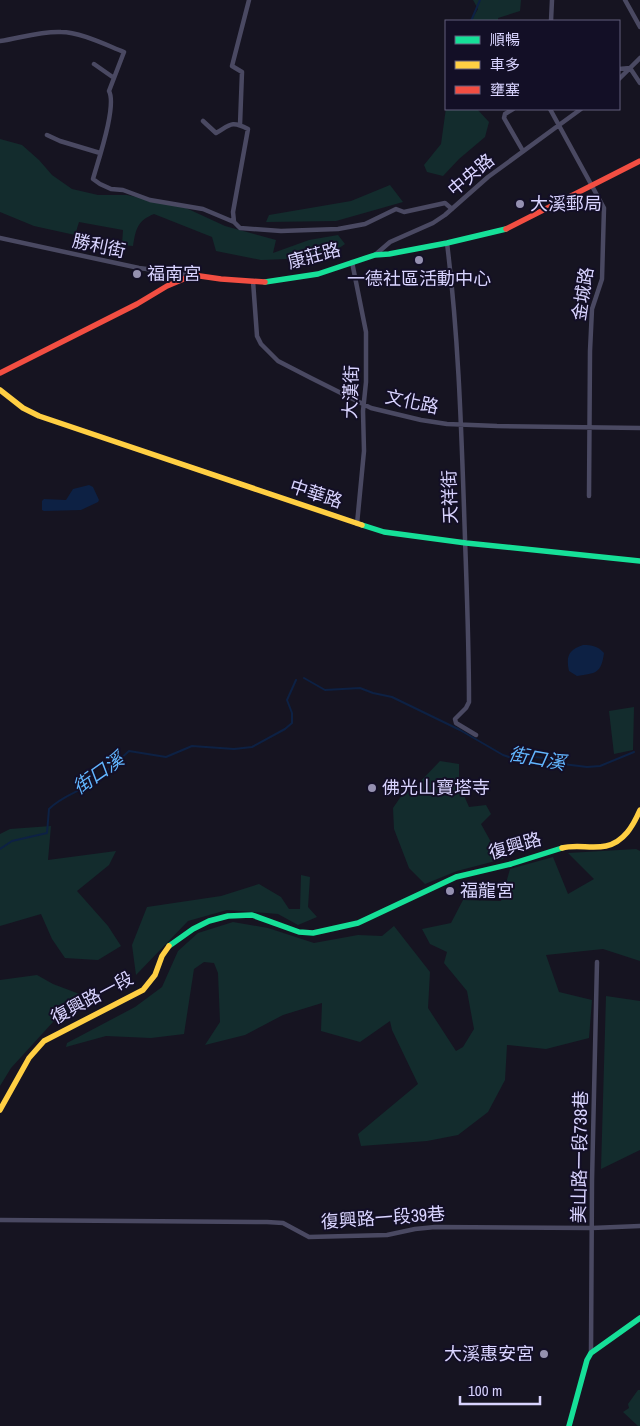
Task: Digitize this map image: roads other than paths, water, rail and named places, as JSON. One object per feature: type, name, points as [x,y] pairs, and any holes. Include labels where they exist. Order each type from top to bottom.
[{"type":"street","points":[[240,125],[242,72],[232,66],[249,0]]},
{"type":"street","points":[[552,0],[552,20]]},
{"type":"street","points":[[625,0],[640,27]]},
{"type":"street","points":[[0,41],[44,33],[63,32],[74,34],[124,52],[109,92],[111,95],[110,116],[93,179],[100,184],[150,200],[203,209],[234,222],[240,228],[281,231],[338,229],[365,224],[396,209],[404,212],[445,203],[452,209]]},
{"type":"street","points":[[620,78],[640,58]]},
{"type":"street","points":[[94,64],[114,78]]},
{"type":"street","points":[[620,69],[630,68]]},
{"type":"street","points":[[630,68],[640,83]]},
{"type":"street","points":[[511,110],[505,114],[504,118],[523,152]]},
{"type":"street","name":"金城路","points":[[551,110],[604,208],[602,279],[592,309],[589,496]]},
{"type":"street","name":"中央路","points":[[375,254],[390,242],[433,223],[488,177],[580,110]]},
{"type":"street","points":[[203,121],[216,133],[231,124],[240,125],[248,129],[233,212],[234,222]]},
{"type":"street","points":[[47,136],[100,153]]},
{"type":"street","name":"康莊路","points":[[0,373],[137,304],[167,286],[193,275],[266,282],[318,274],[375,254],[389,254],[504,230],[640,161]]},
{"type":"street","name":"勝利街","points":[[0,238],[139,268],[193,275]]},
{"type":"street","name":"天祥街","points":[[447,243],[454,300],[462,425],[469,702],[455,719],[456,723],[476,734]]},
{"type":"street","name":"大漢街","points":[[352,262],[366,328],[363,458],[358,524]]},
{"type":"street","name":"文化路","points":[[253,281],[257,336],[261,344],[278,361],[371,408],[421,420],[462,425],[640,428]]},
{"type":"street","name":"中華路","points":[[0,390],[23,408],[39,416],[384,532],[466,544],[640,561]]},
{"type":"street","name":"復興路","points":[[380,912],[456,877],[511,864],[570,846],[606,846],[621,839],[633,827],[640,810]]},
{"type":"street","name":"復興路一段","points":[[0,1110],[29,1058],[40,1045],[58,1033],[143,990],[155,975],[162,956],[168,947],[193,929],[209,921],[228,916],[252,915],[299,932],[313,933],[358,922],[380,912]]},
{"type":"street","name":"美山路一段738巷","points":[[591,1353],[597,962]]},
{"type":"street","name":"復興路一段39巷","points":[[0,1220],[266,1222],[283,1223],[309,1237],[387,1235],[435,1227],[592,1228],[640,1226]]},
{"type":"street","points":[[569,1426],[587,1360],[591,1353],[640,1318]]},
{"type":"water","points":[[89,485],[93,487],[99,500],[98,502],[81,510],[42,510],[42,501],[44,499],[66,500],[73,489]]},
{"type":"water","points":[[583,645],[597,647],[604,653],[603,660],[599,669],[593,673],[577,676],[569,671],[568,658],[574,649]]},
{"type":"waterway","points":[[471,20],[480,0]]},
{"type":"waterway","name":"街口溪","points":[[304,678],[325,690],[360,688],[392,697],[512,758],[525,756],[544,758],[563,764],[587,767],[600,766],[634,752]]},
{"type":"waterway","name":"街口溪","points":[[0,849],[12,841],[47,833],[49,809],[60,800],[96,780],[129,751],[166,757],[192,746],[234,749],[252,747],[285,729],[292,723],[292,713],[287,700],[296,680]]},
{"type":"place","name":"大溪郵局","points":[[520,204]]},
{"type":"place","name":"一德社區活動中心","points":[[419,260]]},
{"type":"place","name":"福南宮","points":[[137,274]]},
{"type":"place","name":"佛光山寶塔寺","points":[[372,788]]},
{"type":"place","name":"福龍宮","points":[[450,891]]},
{"type":"place","name":"大溪惠安宮","points":[[544,1354]]}]
